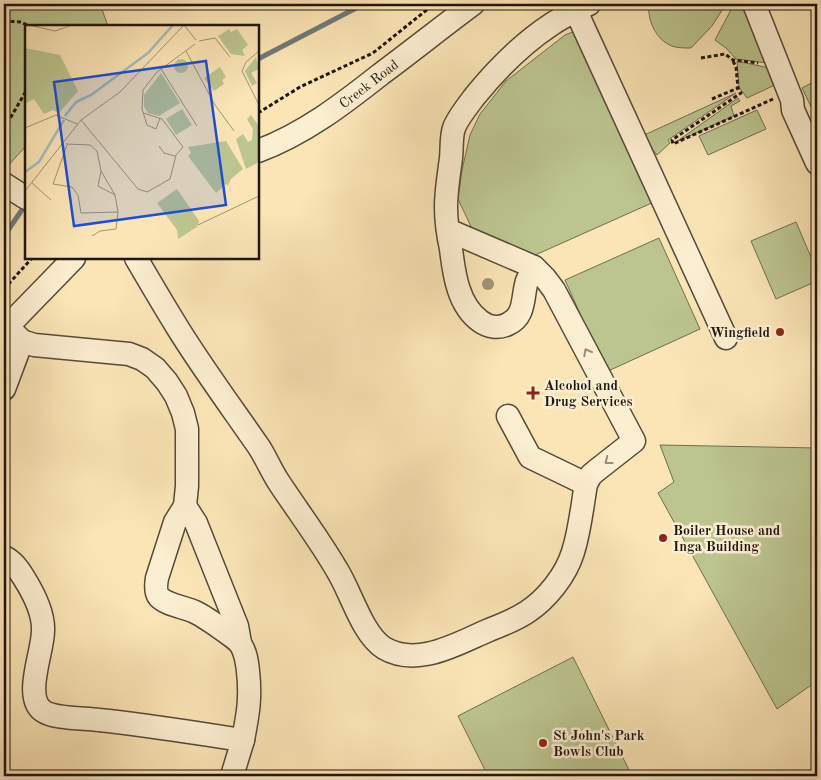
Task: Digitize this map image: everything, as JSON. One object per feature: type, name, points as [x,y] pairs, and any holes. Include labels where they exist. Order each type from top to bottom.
[{"type":"street","name":"Creek Road","points":[[259,151],[292,136],[338,107],[473,4]]},
{"type":"street","points":[[754,4],[789,91],[793,110],[817,163]]},
{"type":"street","points":[[534,268],[527,282],[520,313],[515,320],[500,327],[491,326],[476,319],[468,309],[458,287],[454,271],[446,206],[454,128],[467,106],[502,66],[541,32],[582,7],[726,338]]},
{"type":"street","points":[[4,184],[25,197]]},
{"type":"street","points":[[137,259],[180,331],[332,560],[345,582],[366,628],[384,648],[396,653],[422,655],[439,652],[510,622],[541,601],[565,570],[573,553],[586,484],[591,475],[634,441],[554,290],[545,278],[534,268],[448,230]]},
{"type":"street","points":[[4,390],[11,333],[73,259]]},
{"type":"street","points":[[11,333],[34,345],[129,354],[142,359],[155,368],[167,382],[176,396],[187,429],[187,486],[185,506],[175,522],[157,578],[156,587],[159,596],[168,602],[198,613],[240,643]]},
{"type":"street","points":[[508,416],[530,457],[586,484]]},
{"type":"street","points":[[185,506],[196,523],[237,626],[240,643],[248,667],[250,697],[248,712],[243,740],[232,776]]},
{"type":"street","points":[[4,557],[18,569],[35,598],[41,615],[44,631],[34,685],[38,707],[45,713],[243,740]]},
{"type":"path","points":[[259,111],[300,87],[373,53],[434,4]]},
{"type":"path","points":[[4,21],[22,22],[27,25]]},
{"type":"path","points":[[701,58],[725,54],[733,60],[778,66]]},
{"type":"path","points":[[733,60],[736,67],[738,88],[741,94],[672,140],[674,144],[789,91]]},
{"type":"path","points":[[712,99],[738,88]]},
{"type":"path","points":[[4,129],[25,93]]},
{"type":"path","points":[[4,290],[31,259]]},
{"type":"green space","points":[[4,4],[100,4],[108,25],[25,25],[25,147],[4,168]]},
{"type":"green space","points":[[649,4],[726,4],[712,26],[691,48],[681,48],[666,43],[657,34],[651,23]]},
{"type":"green space","points":[[734,4],[741,4],[767,63],[736,59],[715,40]]},
{"type":"green space","points":[[575,31],[654,202],[533,256],[474,233],[458,199],[462,170],[470,135],[480,114],[506,81],[565,35]]},
{"type":"green space","points":[[737,61],[769,68],[777,84],[747,98],[739,87]]},
{"type":"green space","points":[[817,80],[817,119],[802,88]]},
{"type":"green space","points":[[736,93],[668,140],[670,143],[657,155],[642,136]]},
{"type":"green space","points":[[738,98],[740,101],[731,106],[734,116],[676,142]]},
{"type":"green space","points":[[757,110],[766,129],[708,155],[699,136]]},
{"type":"green space","points":[[796,222],[817,271],[817,281],[776,299],[751,241]]},
{"type":"green space","points":[[659,238],[700,329],[606,372],[565,280]]},
{"type":"green space","points":[[660,445],[817,448],[817,681],[777,709],[658,493],[674,482]]},
{"type":"green space","name":"St John's Park Bowls Club","points":[[573,657],[632,776],[488,776],[458,716]]},
{"type":"waterway","points":[[259,58],[364,4]]},
{"type":"waterway","points":[[4,236],[25,205]]},
{"type":"place","name":"Wingfield","points":[[780,332]]},
{"type":"place","name":"Alcohol and Drug Services","points":[[533,393]]},
{"type":"place","name":"Boiler House and Inga Building","points":[[663,538]]},
{"type":"place","name":"St John's Park Bowls Club","points":[[543,743]]}]
